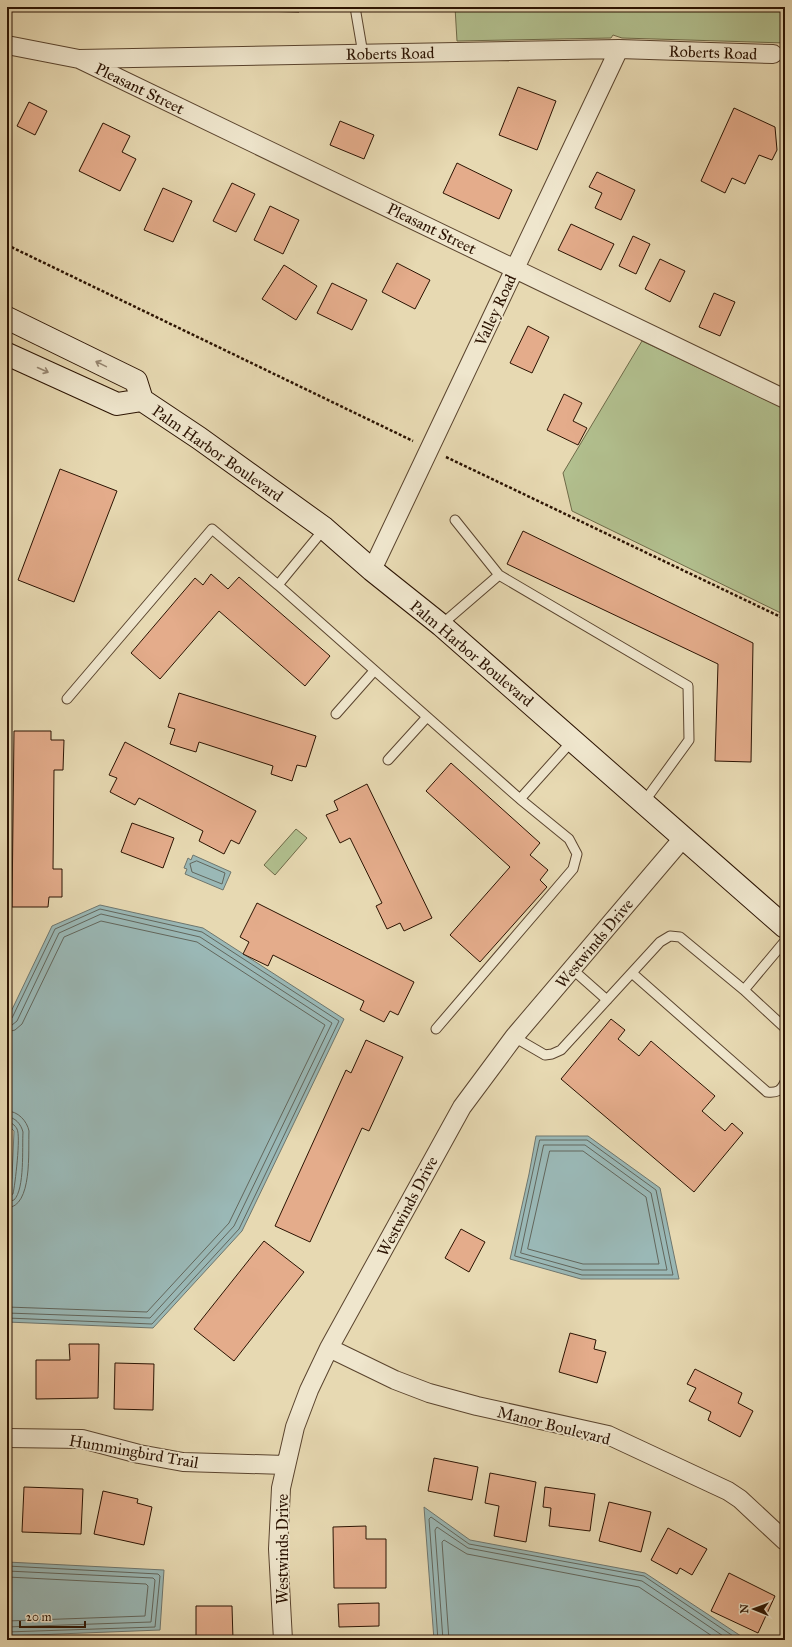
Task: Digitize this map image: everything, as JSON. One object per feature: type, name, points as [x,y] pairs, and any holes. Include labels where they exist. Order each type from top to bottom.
[{"type":"main road","name":"Palm Harbor Boulevard","points":[[7,318],[136,381],[142,400],[199,438],[324,528],[372,570],[441,625],[684,837],[785,928]]},
{"type":"main road","name":"Palm Harbor Boulevard","points":[[7,354],[117,404],[142,400]]},
{"type":"street","name":"Roberts Road","points":[[7,45],[79,59],[619,49],[779,54]]},
{"type":"street","name":"Valley Road","points":[[372,570],[431,449],[619,49]]},
{"type":"street","name":"Pleasant Street","points":[[79,59],[785,399]]},
{"type":"street","name":"Westwinds Drive","points":[[283,1640],[278,1529],[281,1488],[285,1465],[302,1408],[329,1348],[462,1107],[514,1037],[684,837]]},
{"type":"street","name":"Manor Boulevard","points":[[329,1348],[395,1380],[429,1393],[477,1406],[608,1435],[728,1491],[740,1499],[785,1541]]},
{"type":"street","name":"Hummingbird Trail","points":[[7,1438],[82,1439],[139,1454],[183,1462],[285,1465]]},
{"type":"lane","points":[[355,7],[363,54]]},
{"type":"lane","points":[[455,520],[499,575],[688,686],[689,740],[644,802]]},
{"type":"lane","points":[[278,585],[324,528]]},
{"type":"lane","points":[[67,699],[212,529],[278,585],[520,800],[569,839],[577,854],[572,869],[436,1029]]},
{"type":"lane","points":[[441,625],[499,575]]},
{"type":"lane","points":[[336,714],[374,671]]},
{"type":"lane","points":[[388,760],[427,717]]},
{"type":"lane","points":[[520,800],[573,740]]},
{"type":"lane","points":[[514,1037],[545,1055],[562,1050],[660,942],[670,936],[680,936],[744,990],[785,1028]]},
{"type":"lane","points":[[744,990],[785,941]]},
{"type":"lane","points":[[572,969],[607,1000]]},
{"type":"lane","points":[[632,973],[767,1092],[776,1092],[782,1088],[785,1082]]},
{"type":"path","points":[[7,245],[785,619]]},
{"type":"green space","points":[[455,7],[785,7],[785,43],[622,38],[613,35],[611,38],[457,41]]},
{"type":"green space","points":[[642,341],[766,400],[785,402],[785,615],[572,511],[563,473]]},
{"type":"green space","points":[[296,829],[307,838],[275,875],[264,865]]},
{"type":"water","points":[[193,855],[231,872],[223,890],[185,874],[187,869],[184,868],[188,858],[191,860]]},
{"type":"water","points":[[100,905],[203,928],[344,1019],[242,1231],[153,1328],[7,1322],[7,1202],[12,1178],[14,1131],[7,1124],[7,1020],[52,926]]},
{"type":"water","points":[[536,1136],[588,1136],[660,1188],[679,1279],[581,1279],[510,1259]]},
{"type":"water","points":[[424,1507],[470,1540],[645,1573],[747,1640],[434,1640]]},
{"type":"water","points":[[7,1562],[164,1570],[160,1630],[7,1636]]},
{"type":"building","points":[[259,7],[299,7],[299,12],[258,11]]},
{"type":"building","points":[[518,87],[556,101],[537,150],[499,135]]},
{"type":"building","points":[[29,102],[47,111],[35,135],[17,126]]},
{"type":"building","points":[[734,108],[775,127],[777,150],[772,160],[759,155],[745,184],[732,178],[725,193],[701,181]]},
{"type":"building","points":[[340,121],[374,135],[364,159],[330,145]]},
{"type":"building","points":[[103,123],[130,136],[122,152],[136,159],[120,191],[79,171]]},
{"type":"building","points":[[457,163],[512,190],[499,219],[443,193]]},
{"type":"building","points":[[597,172],[635,190],[621,220],[595,208],[602,193],[589,187]]},
{"type":"building","points":[[232,183],[255,194],[236,232],[213,221]]},
{"type":"building","points":[[163,188],[192,201],[173,242],[144,230]]},
{"type":"building","points":[[270,206],[299,220],[283,254],[254,240]]},
{"type":"building","points":[[571,224],[614,244],[601,270],[558,250]]},
{"type":"building","points":[[633,236],[650,244],[636,274],[619,266]]},
{"type":"building","points":[[660,259],[685,271],[670,302],[645,289]]},
{"type":"building","points":[[397,263],[430,280],[415,309],[382,292]]},
{"type":"building","points":[[284,265],[317,286],[296,320],[262,299]]},
{"type":"building","points":[[332,283],[367,300],[352,330],[317,313]]},
{"type":"building","points":[[714,293],[735,302],[720,336],[699,327]]},
{"type":"building","points":[[528,326],[549,337],[532,373],[510,363]]},
{"type":"building","points":[[564,394],[582,403],[573,421],[587,428],[578,445],[547,430]]},
{"type":"building","points":[[60,469],[117,491],[74,602],[18,580]]},
{"type":"building","points":[[523,531],[753,643],[751,762],[715,761],[718,664],[507,564]]},
{"type":"building","points":[[211,574],[228,589],[239,577],[330,656],[305,686],[219,611],[160,679],[131,653],[195,578],[203,585]]},
{"type":"building","points":[[179,693],[316,736],[306,767],[297,765],[292,781],[271,774],[273,766],[199,742],[196,752],[170,744],[175,729],[168,727]]},
{"type":"building","points":[[14,731],[51,731],[51,740],[64,740],[63,770],[54,770],[53,869],[62,869],[62,897],[49,897],[48,907],[12,907]]},
{"type":"building","points":[[125,742],[256,811],[239,844],[231,840],[224,854],[199,841],[203,831],[139,798],[135,805],[110,792],[117,778],[109,775]]},
{"type":"building","points":[[451,763],[540,843],[530,855],[548,870],[540,880],[547,887],[480,962],[450,935],[510,867],[426,791]]},
{"type":"building","points":[[367,784],[432,918],[404,931],[400,923],[387,929],[376,906],[382,903],[350,838],[340,843],[326,815],[338,810],[334,801]]},
{"type":"building","points":[[132,823],[174,838],[163,868],[121,852]]},
{"type":"building","points":[[257,903],[414,982],[398,1015],[390,1011],[384,1022],[360,1010],[364,1001],[273,955],[268,966],[243,954],[249,942],[240,937]]},
{"type":"building","points":[[611,1019],[625,1030],[618,1039],[639,1056],[651,1041],[715,1096],[702,1111],[725,1131],[732,1123],[743,1133],[694,1192],[561,1079]]},
{"type":"building","points":[[366,1040],[403,1057],[369,1131],[362,1128],[310,1242],[275,1226],[346,1070],[351,1073]]},
{"type":"building","points":[[785,1188],[785,1231],[783,1231]]},
{"type":"building","points":[[461,1229],[485,1242],[469,1272],[445,1258]]},
{"type":"building","points":[[264,1241],[304,1272],[234,1361],[194,1329]]},
{"type":"building","points":[[784,1247],[785,1288],[783,1288]]},
{"type":"building","points":[[783,1303],[785,1303],[785,1345],[782,1345]]},
{"type":"building","points":[[570,1333],[596,1340],[594,1349],[606,1352],[597,1383],[559,1372]]},
{"type":"building","points":[[69,1344],[99,1344],[98,1398],[36,1399],[36,1360],[70,1360]]},
{"type":"building","points":[[782,1360],[785,1360],[785,1402],[782,1402]]},
{"type":"building","points":[[115,1363],[154,1364],[153,1410],[114,1409]]},
{"type":"building","points":[[695,1369],[742,1393],[738,1403],[753,1411],[740,1437],[708,1420],[711,1412],[689,1401],[696,1388],[687,1384]]},
{"type":"building","points":[[781,1417],[785,1417],[785,1459],[781,1459]]},
{"type":"building","points":[[434,1458],[478,1467],[472,1500],[428,1491]]},
{"type":"building","points":[[490,1473],[536,1482],[526,1542],[494,1536],[499,1506],[485,1503]]},
{"type":"building","points":[[24,1487],[83,1489],[81,1534],[22,1532]]},
{"type":"building","points":[[545,1487],[595,1494],[590,1531],[549,1526],[551,1508],[543,1507]]},
{"type":"building","points":[[7,1491],[11,1491],[9,1532],[7,1532]]},
{"type":"building","points":[[103,1491],[138,1499],[137,1503],[152,1507],[144,1545],[94,1534]]},
{"type":"building","points":[[609,1502],[651,1512],[641,1552],[599,1541]]},
{"type":"building","points":[[366,1526],[366,1539],[386,1539],[386,1588],[334,1588],[333,1527]]},
{"type":"building","points":[[668,1528],[707,1549],[692,1575],[680,1568],[677,1574],[651,1560]]},
{"type":"building","points":[[729,1573],[775,1596],[758,1633],[711,1611]]},
{"type":"building","points":[[379,1603],[379,1626],[339,1627],[338,1604]]},
{"type":"building","points":[[196,1606],[232,1606],[233,1640],[196,1640]]}]
